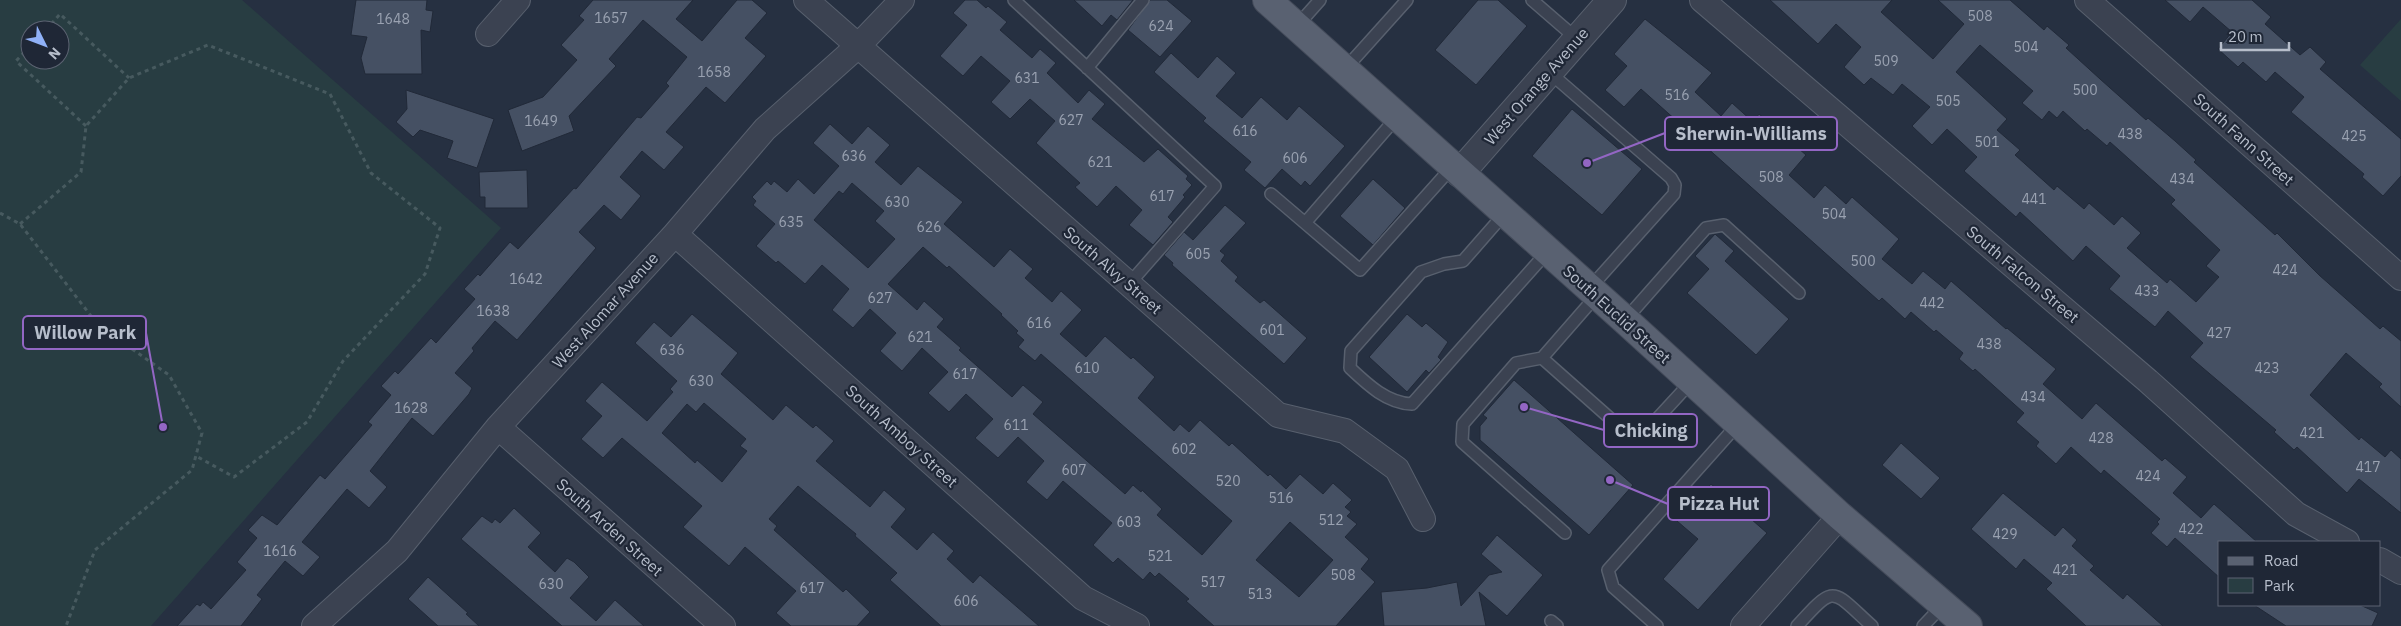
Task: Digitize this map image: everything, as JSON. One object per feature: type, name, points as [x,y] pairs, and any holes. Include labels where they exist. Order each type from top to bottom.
[{"type":"main road","name":"South Euclid Street","points":[[1267,0],[1625,320],[1840,516],[1968,626]]},
{"type":"street","points":[[488,34],[518,0]]},
{"type":"street","name":"South Alvy Street","points":[[806,0],[1278,415],[1345,431],[1397,469],[1423,519]]},
{"type":"street","name":"West Alomar Avenue","points":[[323,623],[396,551],[498,427],[675,234],[765,130],[858,46],[902,0]]},
{"type":"street","name":"West Orange Avenue","points":[[1456,170],[1548,72],[1612,0]]},
{"type":"street","name":"South Falcon Street","points":[[1702,0],[2148,380],[2296,514],[2346,541]]},
{"type":"street","name":"South Fann Street","points":[[2087,0],[2401,278]]},
{"type":"street","name":"South Amboy Street","points":[[675,234],[1083,598],[1137,626]]},
{"type":"street","name":"South Arden Street","points":[[498,427],[722,626]]},
{"type":"street","points":[[1743,626],[1840,516]]},
{"type":"street","points":[[2381,561],[2401,572]]},
{"type":"lane","points":[[1014,0],[1215,186],[1129,284]]},
{"type":"lane","points":[[1087,68],[1143,0]]},
{"type":"lane","points":[[1296,27],[1320,0]]},
{"type":"lane","points":[[1344,70],[1407,0]]},
{"type":"lane","points":[[1532,0],[1577,39]]},
{"type":"lane","points":[[1548,72],[1671,178],[1675,185],[1674,194],[1593,292],[1542,358],[1516,363],[1463,424],[1462,442],[1565,533]]},
{"type":"lane","points":[[1305,223],[1398,118]]},
{"type":"lane","points":[[1271,194],[1360,270],[1456,170]]},
{"type":"lane","points":[[1505,213],[1464,261],[1444,264],[1421,272],[1351,351],[1350,368],[1367,384],[1397,404],[1412,404],[1548,251]]},
{"type":"lane","points":[[1625,320],[1706,228],[1715,226],[1724,225],[1799,293]]},
{"type":"lane","points":[[1542,358],[1630,436],[1644,433],[1691,382]]},
{"type":"lane","points":[[1657,626],[1613,588],[1608,570],[1738,424]]},
{"type":"lane","points":[[1797,626],[1823,598],[1832,595],[1842,599],[1872,626]]},
{"type":"lane","points":[[1923,626],[1944,604]]},
{"type":"path","points":[[55,20],[60,14],[66,20]]},
{"type":"path","points":[[70,23],[129,78]]},
{"type":"path","points":[[20,224],[81,172],[86,126],[129,78],[208,45],[330,94],[371,173],[440,228],[425,274],[343,361],[307,422],[234,477],[196,456]]},
{"type":"path","points":[[25,70],[86,126]]},
{"type":"path","points":[[0,213],[20,224],[98,325],[169,375],[202,433],[192,470],[95,550],[66,626]]},
{"type":"green space","points":[[0,0],[242,0],[501,228],[151,626],[0,626]]},
{"type":"green space","points":[[2401,19],[2401,101],[2360,65]]},
{"type":"building","points":[[356,0],[427,0],[426,10],[433,11],[430,32],[421,30],[422,74],[365,74],[361,58],[367,37],[351,35]]},
{"type":"building","points":[[593,0],[693,0],[676,19],[702,41],[737,0],[752,0],[767,13],[745,38],[766,56],[725,103],[706,87],[666,132],[684,147],[664,170],[642,151],[620,177],[641,196],[621,220],[604,205],[579,232],[596,248],[517,340],[495,321],[472,348],[474,351],[455,373],[472,388],[469,394],[433,436],[412,418],[370,471],[387,487],[369,508],[347,489],[302,542],[320,557],[303,576],[285,561],[257,595],[262,599],[241,626],[177,626],[197,604],[200,606],[203,602],[211,609],[246,570],[237,562],[257,538],[248,530],[262,515],[277,525],[320,475],[325,479],[372,425],[368,422],[391,395],[381,386],[395,371],[398,374],[431,338],[436,343],[475,299],[464,289],[478,274],[480,276],[510,242],[518,249],[574,188],[576,189],[637,117],[641,118],[669,86],[666,83],[687,57],[643,20],[609,59],[616,66],[569,116],[574,131],[522,151],[508,110],[543,97],[577,60],[561,45],[584,20],[579,16]]},
{"type":"building","points":[[965,0],[977,0],[986,8],[988,6],[1007,22],[1000,30],[1032,58],[1040,49],[1056,63],[1047,73],[1078,103],[1089,90],[1105,104],[1092,119],[1144,162],[1158,149],[1188,176],[1186,179],[1192,185],[1183,195],[1185,197],[1168,217],[1173,222],[1153,245],[1129,225],[1142,210],[1116,186],[1097,207],[1075,187],[1080,183],[1036,143],[1055,121],[1030,99],[1010,119],[991,102],[1010,81],[981,56],[963,76],[940,56],[967,25],[953,13]]},
{"type":"building","points":[[1074,0],[1133,0],[1117,20],[1111,15],[1102,26]]},
{"type":"building","points":[[1150,0],[1167,0],[1192,21],[1160,57],[1128,30]]},
{"type":"building","points":[[1478,0],[1498,0],[1527,26],[1476,85],[1435,50]]},
{"type":"building","points":[[1770,0],[1892,0],[1881,12],[1933,59],[1964,24],[1938,0],[2010,0],[2044,30],[2047,26],[2069,45],[2066,48],[2146,120],[2148,118],[2175,141],[2196,160],[2194,162],[2275,235],[2277,233],[2319,275],[2380,329],[2383,326],[2401,341],[2401,407],[2379,387],[2382,384],[2346,353],[2310,395],[2359,440],[2361,437],[2385,457],[2391,450],[2401,459],[2401,513],[2359,479],[2347,493],[2297,447],[2294,450],[2274,432],[2276,430],[2190,357],[2203,343],[2168,311],[2155,327],[2109,289],[2120,276],[2086,246],[2073,261],[2020,212],[2016,217],[1964,171],[1977,157],[1947,129],[1932,145],[1912,126],[1930,107],[1902,84],[1893,95],[1871,78],[1864,85],[1844,67],[1861,47],[1836,24],[1818,44]],"holes":[[[1980,45],[2033,91],[2022,103],[2042,120],[2049,111],[2057,118],[2063,111],[2085,131],[2087,129],[2107,146],[2110,142],[2175,200],[2171,204],[2220,250],[2206,266],[2219,277],[2196,302],[2170,279],[2167,283],[2127,248],[2141,233],[2122,216],[2114,225],[2089,203],[2084,209],[2057,186],[2054,190],[2015,155],[2020,150],[1997,130],[2007,119],[1956,72]]]},
{"type":"building","points":[[2165,0],[2252,0],[2271,17],[2265,24],[2300,55],[2310,47],[2326,62],[2320,69],[2401,139],[2401,176],[2383,196],[2362,177],[2364,174],[2291,112],[2304,97],[2275,72],[2266,82],[2243,62],[2238,67],[2218,49],[2232,32],[2203,7],[2190,22]]},
{"type":"building","points":[[1645,19],[1712,73],[1695,92],[1721,116],[1732,103],[1753,122],[1759,114],[1806,155],[1789,175],[1814,198],[1825,185],[1846,204],[1852,197],[1899,239],[1882,259],[1912,284],[1923,271],[1945,289],[1951,281],[2056,369],[2043,384],[2082,419],[2096,403],[2162,461],[2165,458],[2187,477],[2173,493],[2201,518],[2214,504],[2256,541],[2218,541],[2218,576],[2175,538],[2167,547],[2151,533],[2159,524],[2157,522],[2160,519],[2104,470],[2101,474],[2071,447],[2056,464],[2036,446],[2039,442],[2016,422],[2024,413],[1975,369],[1973,371],[1959,359],[1963,353],[1936,330],[1934,332],[1911,312],[1905,319],[1882,298],[1879,301],[1641,89],[1624,107],[1605,90],[1627,66],[1614,54]]},
{"type":"building","points":[[1171,53],[1198,78],[1217,56],[1236,73],[1216,96],[1242,118],[1261,97],[1287,120],[1299,106],[1345,146],[1310,186],[1305,181],[1301,186],[1282,169],[1265,188],[1244,170],[1251,162],[1203,121],[1206,118],[1154,72]]},
{"type":"building","points":[[406,90],[494,119],[477,168],[447,158],[453,141],[420,130],[413,137],[396,122],[407,109]]},
{"type":"building","points":[[1572,109],[1642,169],[1602,215],[1532,156]]},
{"type":"building","points":[[830,124],[852,144],[868,126],[890,145],[875,162],[901,185],[918,166],[963,202],[944,224],[994,267],[1010,249],[1033,269],[1025,278],[1052,302],[1061,291],[1082,310],[1060,334],[1086,357],[1105,336],[1131,359],[1133,357],[1155,377],[1138,398],[1174,431],[1180,424],[1189,432],[1200,420],[1229,446],[1232,443],[1268,476],[1270,474],[1286,489],[1300,474],[1323,494],[1333,483],[1352,500],[1345,507],[1351,512],[1347,516],[1357,524],[1345,537],[1369,559],[1361,569],[1375,582],[1336,626],[1214,626],[1186,601],[1189,599],[1159,573],[1155,577],[1150,572],[1143,580],[1118,558],[1113,563],[1093,545],[1112,523],[1063,481],[1047,500],[1026,482],[1044,461],[1018,437],[998,458],[975,438],[993,419],[966,394],[949,412],[928,393],[948,372],[922,348],[902,371],[880,351],[896,333],[870,309],[853,328],[832,310],[849,289],[822,265],[805,284],[778,261],[776,263],[756,246],[775,224],[753,205],[756,201],[752,197],[767,181],[771,185],[774,181],[787,192],[798,179],[814,194],[839,166],[813,143]],"holes":[[[852,183],[884,211],[875,221],[895,239],[868,268],[814,220],[839,191],[843,194]],[[923,247],[947,268],[949,266],[1002,314],[1018,331],[1016,333],[1024,340],[1018,347],[1035,361],[1041,354],[1232,521],[1202,555],[1157,515],[1162,509],[1142,490],[1141,492],[1133,485],[1125,494],[1033,414],[1043,402],[1023,385],[1012,397],[959,350],[961,348],[937,327],[944,319],[924,301],[917,310],[888,284]],[[1290,522],[1333,560],[1299,597],[1256,560]]]},
{"type":"building","points":[[527,170],[528,208],[485,208],[485,197],[480,197],[479,172]]},
{"type":"building","points":[[1373,179],[1405,208],[1373,245],[1340,216]]},
{"type":"building","points":[[1225,205],[1246,223],[1220,251],[1225,255],[1221,261],[1238,277],[1235,281],[1260,303],[1264,300],[1307,338],[1284,364],[1172,265],[1173,263],[1164,255],[1184,232],[1193,240]]},
{"type":"building","points":[[1715,234],[1734,251],[1725,261],[1789,319],[1756,355],[1687,293],[1709,269],[1695,256]]},
{"type":"building","points":[[692,314],[738,353],[721,374],[773,420],[786,405],[813,428],[816,425],[834,441],[816,461],[870,507],[884,490],[906,509],[891,527],[917,550],[933,532],[954,551],[947,559],[973,583],[980,575],[1039,626],[941,626],[890,580],[897,573],[855,536],[856,534],[798,486],[769,519],[777,526],[774,530],[843,592],[846,589],[870,612],[857,626],[791,626],[776,613],[796,591],[745,547],[729,566],[683,527],[702,506],[622,438],[603,458],[581,439],[602,416],[585,401],[602,382],[647,421],[673,392],[670,389],[677,381],[635,343],[654,322],[671,337]],"holes":[[[704,403],[746,439],[740,446],[747,451],[722,482],[697,460],[695,463],[662,433],[687,404],[696,412]]]},
{"type":"building","points":[[1407,314],[1422,327],[1426,323],[1448,342],[1438,357],[1441,360],[1429,373],[1426,370],[1407,392],[1369,357]]},
{"type":"building","points":[[1514,380],[1633,485],[1589,535],[1480,440],[1480,426],[1487,418],[1483,415]]},
{"type":"building","points":[[1901,443],[1940,478],[1921,499],[1882,465]]},
{"type":"building","points":[[1711,484],[1767,533],[1698,610],[1663,579],[1698,539],[1677,521]]},
{"type":"building","points":[[2003,493],[2055,536],[2063,527],[2077,540],[2072,546],[2094,566],[2090,570],[2123,599],[2127,594],[2163,626],[2086,626],[2046,589],[2052,583],[2024,559],[2016,569],[1971,529]]},
{"type":"building","points":[[514,508],[541,533],[528,547],[555,572],[567,558],[574,562],[589,577],[570,598],[596,621],[615,600],[644,626],[562,626],[461,539],[482,516],[492,523],[495,519],[500,523]]},
{"type":"building","points":[[1497,535],[1543,575],[1507,616],[1479,592],[1486,626],[1384,626],[1381,592],[1427,588],[1457,582],[1461,606],[1489,575],[1502,572],[1481,554]]},
{"type":"building","points":[[428,577],[468,613],[466,614],[479,626],[438,626],[408,599]]},
{"type":"building","points":[[2256,606],[2362,606],[2378,613],[2372,626],[2286,626]]},
{"type":"place","name":"Sherwin-Williams","points":[[1587,163]]},
{"type":"place","name":"Chicking","points":[[1524,407]]},
{"type":"place","name":"Willow Park","points":[[163,427]]},
{"type":"place","name":"Pizza Hut","points":[[1610,480]]}]
